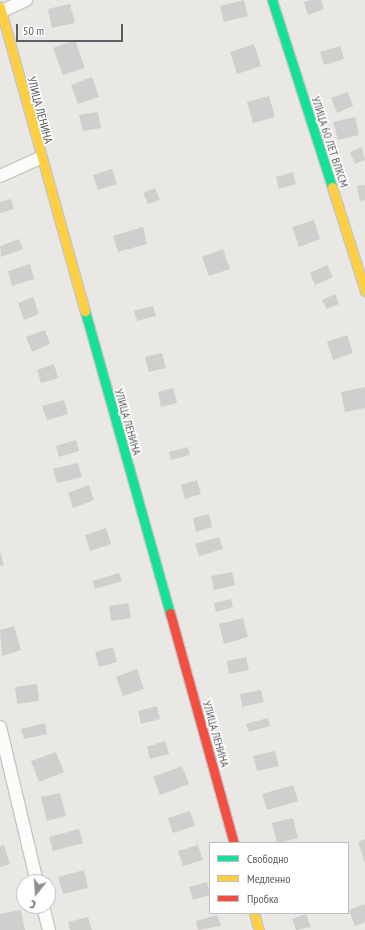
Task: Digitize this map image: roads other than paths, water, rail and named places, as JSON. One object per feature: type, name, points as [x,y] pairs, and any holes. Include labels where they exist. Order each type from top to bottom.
[{"type":"street","points":[[0,10],[26,0]]},
{"type":"street","name":"УЛИЦА 60 ЛЕТ ВЛКСМ","points":[[272,0],[365,291]]},
{"type":"street","name":"УЛИЦА ЛЕНИНА","points":[[0,10],[40,158],[234,842]]},
{"type":"street","points":[[0,176],[40,158]]},
{"type":"street","points":[[0,727],[35,874]]},
{"type":"street","points":[[45,914],[48,930]]},
{"type":"street","points":[[254,914],[259,930]]}]
